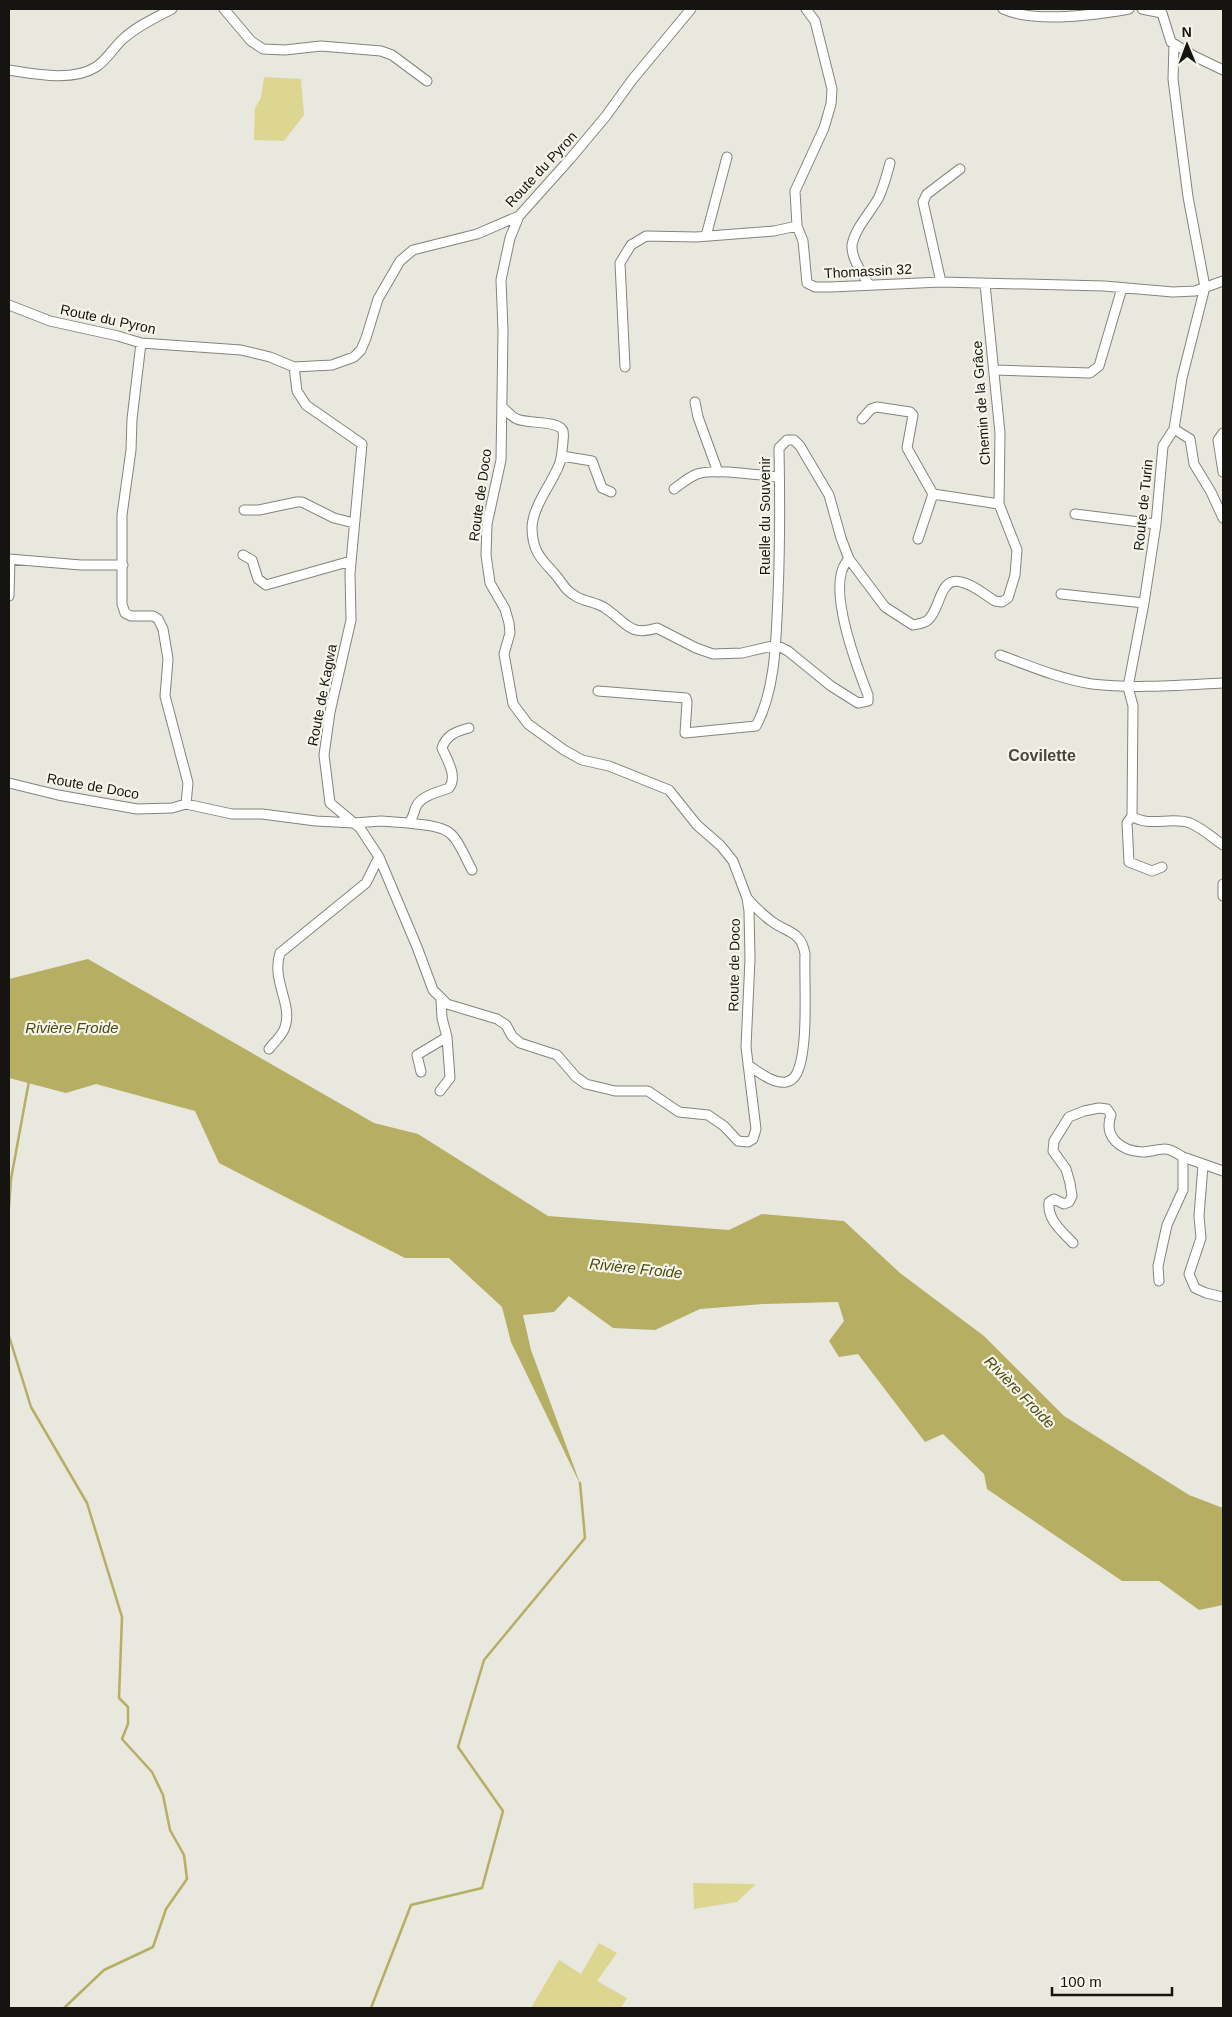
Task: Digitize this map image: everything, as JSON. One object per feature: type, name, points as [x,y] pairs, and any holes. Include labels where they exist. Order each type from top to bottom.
[{"type":"street","points":[[9,70],[27,73],[72,75],[87,71],[98,66],[134,30],[172,9]]},
{"type":"street","points":[[224,9],[251,41],[264,49],[285,50],[321,46],[381,51],[392,55],[426,81]]},
{"type":"street","name":"Route du Pyron","points":[[9,304],[50,321],[141,343],[241,350],[270,357],[294,367],[332,365],[354,357],[361,350],[366,338],[372,313],[378,299],[400,261],[413,250],[477,234],[520,216],[606,116],[632,80],[692,9]]},
{"type":"street","points":[[625,367],[620,263],[631,245],[646,236],[706,236],[774,231],[797,226],[795,190],[824,128],[831,104],[832,89],[815,21],[806,9]]},
{"type":"street","points":[[1003,9],[1031,16],[1095,15],[1129,9]]},
{"type":"street","points":[[1142,9],[1162,13],[1171,42],[1223,70]]},
{"type":"street","name":"Route de Turin","points":[[1162,867],[1152,871],[1129,862],[1127,824],[1132,816],[1132,706],[1128,687],[1144,603],[1156,524],[1163,446],[1174,429],[1182,378],[1205,287],[1188,197],[1179,127],[1173,79],[1174,44]]},
{"type":"street","points":[[706,236],[727,157]]},
{"type":"street","points":[[869,285],[860,269],[852,245],[880,196],[890,163]]},
{"type":"street","points":[[941,282],[923,202],[927,194],[960,170]]},
{"type":"street","name":"Route de Doco","points":[[441,1000],[447,1004],[497,1019],[506,1025],[512,1036],[520,1043],[557,1055],[576,1077],[586,1084],[615,1091],[648,1091],[679,1112],[708,1115],[724,1126],[738,1141],[743,1143],[753,1139],[755,1135],[746,1028],[750,959],[747,898],[733,861],[698,825],[669,790],[609,766],[582,760],[570,754],[528,724],[514,704],[504,654],[510,633],[509,623],[506,609],[490,583],[486,555],[487,524],[501,460],[503,330],[501,280],[510,238],[520,216]]},
{"type":"street","name":"Thomassin 32","points":[[797,226],[803,241],[807,284],[815,287],[941,282],[1122,288],[1174,292],[1195,291],[1223,281]]},
{"type":"street","name":"Chemin de la Grâce","points":[[849,559],[886,607],[913,625],[927,622],[935,612],[945,585],[953,580],[962,582],[996,601],[1002,602],[1008,598],[1015,575],[1017,550],[1000,504],[1000,433],[985,284]]},
{"type":"street","points":[[995,370],[1090,373],[1094,371],[1100,366],[1122,288]]},
{"type":"street","points":[[141,343],[132,419],[131,450],[122,516],[122,604],[125,613],[131,616],[153,616],[158,620],[163,629],[168,659],[165,696],[188,783],[186,804],[232,814],[262,814],[316,821],[354,823],[381,821],[438,826],[444,828],[455,837],[472,870]]},
{"type":"street","name":"Route de Kagwa","points":[[294,367],[297,390],[306,405],[362,444],[351,561],[351,620],[330,712],[324,755],[330,803],[360,828],[379,857]]},
{"type":"street","points":[[695,402],[698,417],[718,472]]},
{"type":"street","points":[[862,419],[872,408],[877,406],[910,412],[913,415],[907,448],[933,494],[918,539]]},
{"type":"street","points":[[502,408],[517,419],[552,424],[561,428],[564,433],[559,466],[543,494],[532,525],[534,543],[542,561],[555,574],[565,591],[579,599],[605,608],[622,623],[636,631],[644,632],[657,628],[696,648],[713,654],[742,654],[776,645],[788,651],[831,686],[851,699],[858,703],[868,701],[868,695],[846,633],[841,594],[842,570],[844,563],[849,559]]},
{"type":"street","points":[[1174,429],[1190,439],[1194,464],[1211,492],[1223,518]]},
{"type":"street","points":[[1223,433],[1218,440],[1223,472]]},
{"type":"street","name":"Ruelle du Souvenir","points":[[598,691],[686,698],[685,734],[756,726],[764,710],[776,645],[780,534],[779,448],[787,440],[794,440],[800,446],[829,495],[849,559]]},
{"type":"street","points":[[562,456],[592,462],[602,488],[611,492]]},
{"type":"street","points":[[674,489],[695,474],[718,472],[779,477]]},
{"type":"street","points":[[933,494],[1000,504]]},
{"type":"street","points":[[244,510],[250,511],[302,502],[334,518],[354,523]]},
{"type":"street","points":[[1075,514],[1156,524]]},
{"type":"street","points":[[243,555],[252,560],[258,579],[266,585],[351,561]]},
{"type":"street","points":[[9,596],[10,559],[81,565],[122,564]]},
{"type":"street","points":[[1061,594],[1144,603]]},
{"type":"street","points":[[1000,655],[1058,676],[1091,683],[1128,687],[1223,683]]},
{"type":"street","points":[[408,823],[411,821],[420,801],[449,788],[452,784],[453,777],[442,748],[443,744],[452,733],[468,728]]},
{"type":"street","name":"Route de Doco","points":[[9,783],[58,795],[137,809],[172,808],[186,804]]},
{"type":"street","points":[[1132,816],[1139,821],[1179,821],[1190,824],[1223,845]]},
{"type":"street","points":[[379,857],[418,947],[434,990],[441,1000],[442,1018],[447,1038],[450,1078],[440,1091]]},
{"type":"street","points":[[269,1049],[285,1028],[288,1016],[277,974],[277,963],[280,954],[366,883],[379,857]]},
{"type":"street","points":[[1223,884],[1223,896]]},
{"type":"street","points":[[747,898],[771,921],[794,933],[803,943],[805,954],[804,1030],[797,1074],[792,1080],[786,1082],[777,1081],[748,1065]]},
{"type":"street","points":[[421,1072],[417,1055],[447,1038]]},
{"type":"street","points":[[1073,1244],[1053,1221],[1049,1208],[1049,1202],[1054,1199],[1064,1204],[1069,1202],[1072,1196],[1066,1169],[1053,1151],[1054,1141],[1069,1117],[1084,1111],[1099,1108],[1107,1109],[1111,1114],[1108,1127],[1112,1138],[1126,1150],[1143,1152],[1167,1149],[1223,1171]]},
{"type":"street","points":[[1159,1282],[1158,1266],[1160,1252],[1166,1236],[1167,1225],[1182,1190],[1183,1156]]},
{"type":"street","points":[[1204,1165],[1199,1216],[1201,1238],[1190,1274],[1195,1288],[1223,1297]]},
{"type":"shaded area","points":[[264,77],[301,79],[304,115],[284,141],[254,140],[255,108],[261,98]]},
{"type":"shaded area","points":[[693,1883],[756,1884],[737,1902],[694,1909]]},
{"type":"shaded area","points":[[599,1943],[617,1953],[597,1981],[627,1998],[621,2008],[531,2008],[559,1960],[581,1974]]},
{"type":"water","name":"Rivière Froide","points":[[88,959],[374,1123],[418,1134],[548,1216],[729,1230],[762,1214],[844,1221],[900,1273],[984,1336],[1064,1416],[1189,1495],[1223,1508],[1223,1605],[1199,1610],[1159,1581],[1122,1581],[987,1489],[984,1474],[943,1434],[925,1442],[858,1354],[839,1357],[829,1341],[844,1321],[838,1302],[763,1304],[700,1309],[655,1330],[613,1328],[569,1296],[554,1312],[523,1315],[531,1350],[581,1486],[511,1342],[502,1307],[449,1258],[405,1258],[219,1163],[195,1111],[96,1084],[66,1093],[9,1078],[9,979]]},
{"type":"waterway","points":[[9,1208],[11,1179],[29,1081]]},
{"type":"waterway","points":[[9,1336],[31,1407],[87,1503],[122,1617],[119,1698],[128,1707],[128,1724],[122,1739],[152,1772],[163,1795],[170,1830],[184,1855],[187,1879],[166,1909],[153,1947],[104,1970],[64,2008]]},
{"type":"waterway","points":[[371,2008],[411,1905],[482,1888],[503,1811],[458,1747],[484,1660],[585,1538],[580,1483]]},
{"type":"district","name":"Covilette","points":[[1042,755]]}]
